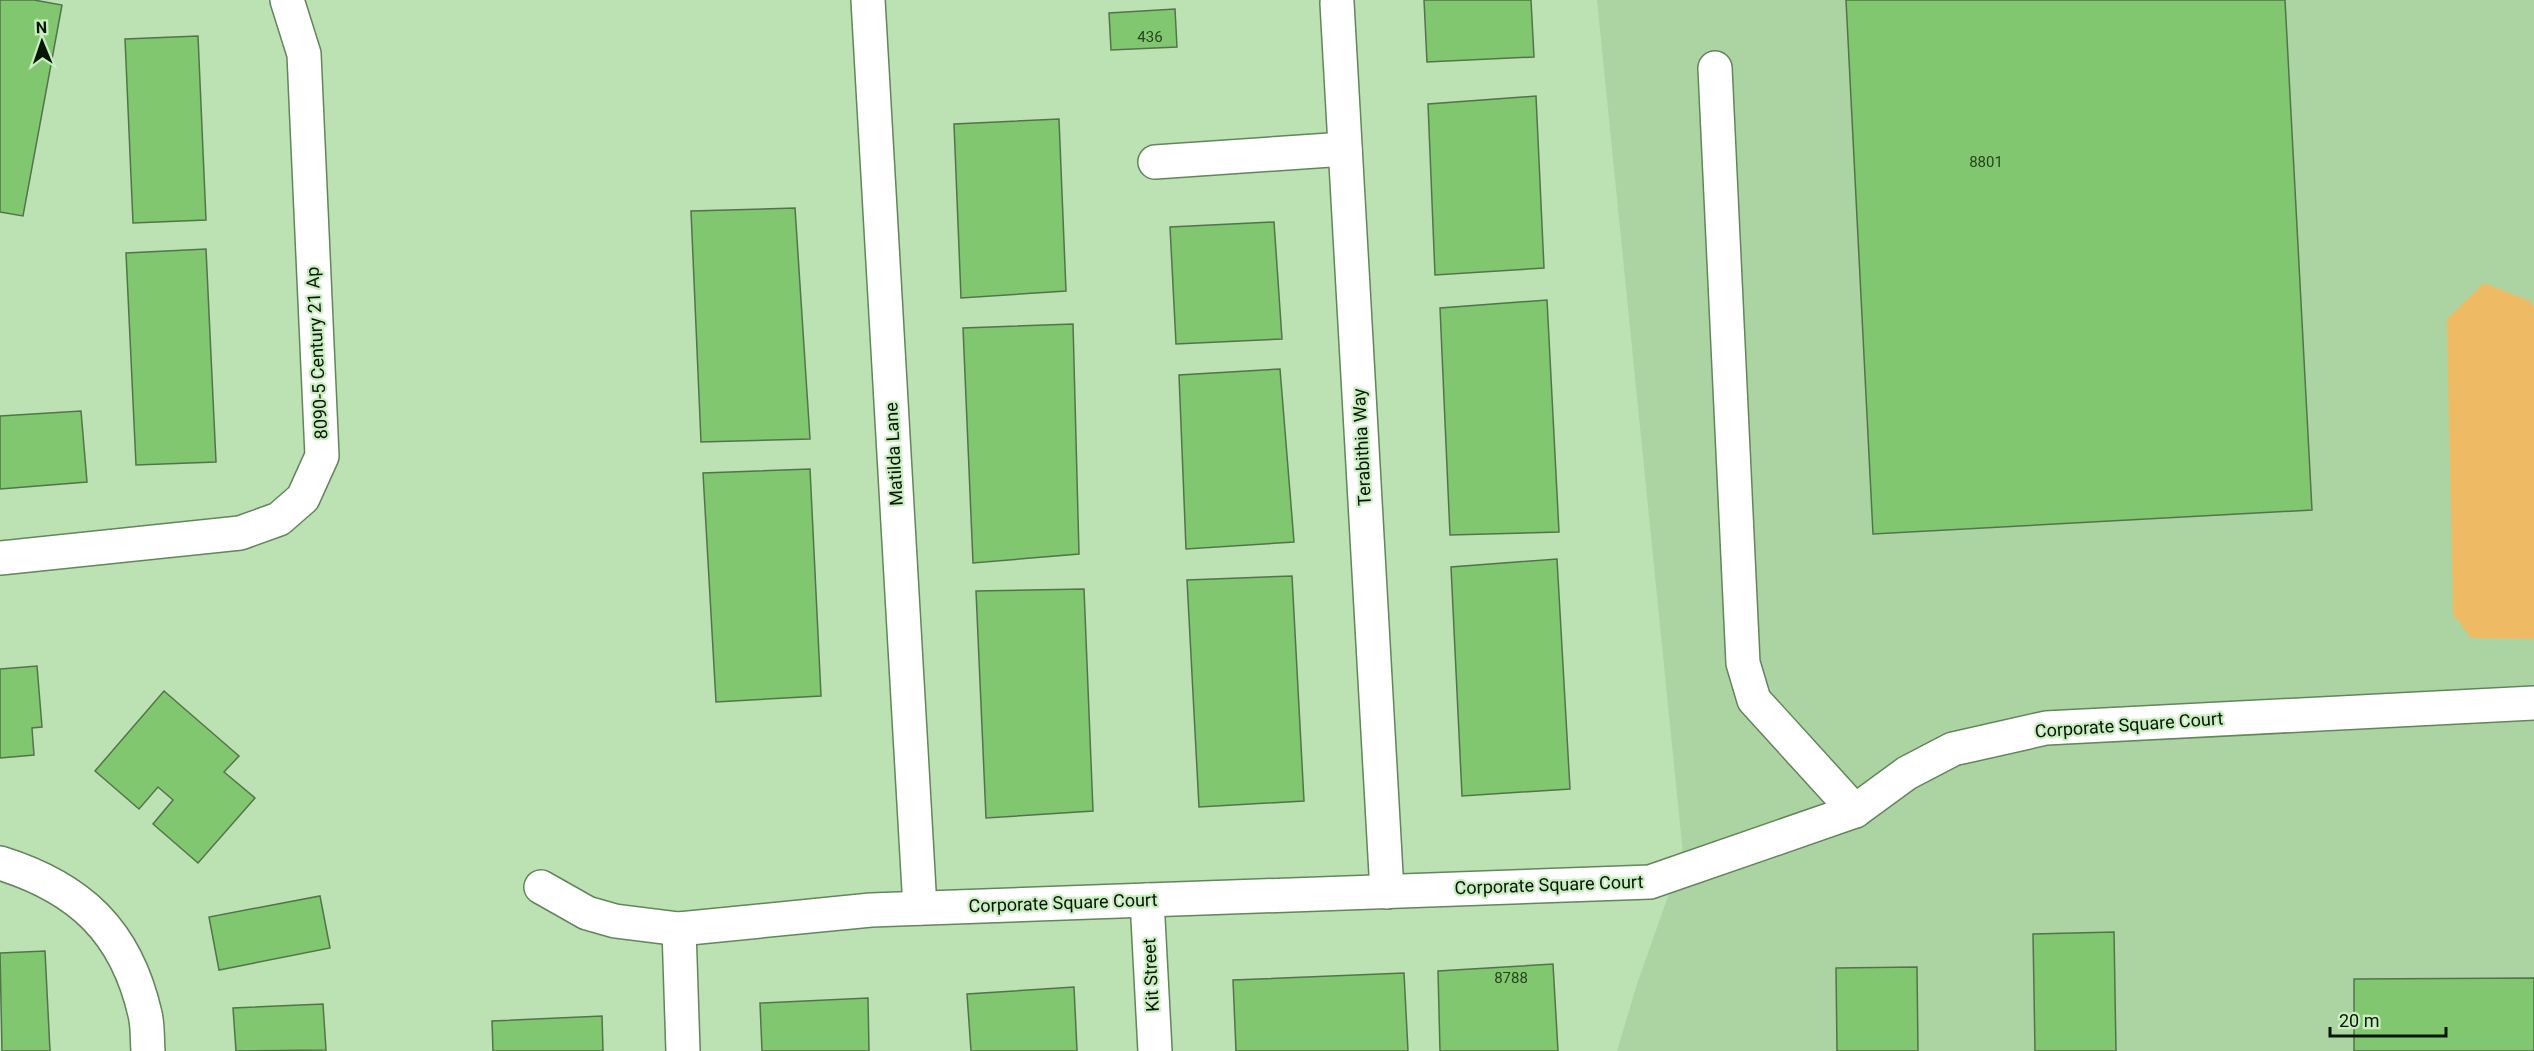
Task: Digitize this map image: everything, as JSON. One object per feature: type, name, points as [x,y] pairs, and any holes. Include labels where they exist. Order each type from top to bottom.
[{"type":"street","name":"8090-5 Century 21 Ap","points":[[0,558],[240,533],[279,519],[303,498],[322,456],[304,54],[287,0]]},
{"type":"street","name":"Matilda Lane","points":[[868,0],[920,908]]},
{"type":"street","name":"Terabithia Way","points":[[1337,3],[1387,892]]},
{"type":"street","points":[[1714,68],[1743,663],[1754,700],[1855,811]]},
{"type":"street","points":[[1155,162],[1345,149]]},
{"type":"street","name":"Corporate Square Court","points":[[541,887],[587,913],[615,921],[679,928],[871,910],[1650,882],[1855,811],[1907,773],[1953,749],[2046,728],[2534,703]]},
{"type":"street","points":[[0,863],[30,872],[65,890],[94,914],[118,945],[138,990],[146,1016],[148,1051]]},
{"type":"street","name":"Kit Street","points":[[1147,900],[1155,1051]]},
{"type":"street","points":[[679,928],[683,1051]]},
{"type":"shaded area","points":[[1597,0],[2534,0],[2534,1051],[1617,1051],[1637,984],[1683,854]]},
{"type":"shaded area","points":[[2484,283],[2530,301],[2534,308],[2534,639],[2471,638],[2453,614],[2447,319]]},
{"type":"building","points":[[0,0],[34,0],[62,5],[23,216],[0,212]]},
{"type":"building","points":[[1424,0],[1531,0],[1534,57],[1427,62]]},
{"type":"building","points":[[1846,0],[2285,0],[2312,510],[1873,534]]},
{"type":"building","points":[[1175,9],[1177,47],[1111,50],[1109,13]]},
{"type":"building","points":[[198,36],[206,220],[133,223],[125,39]]},
{"type":"building","points":[[1536,96],[1544,268],[1435,275],[1428,104]]},
{"type":"building","points":[[1059,119],[1066,291],[961,298],[954,124]]},
{"type":"building","points":[[795,208],[810,439],[701,442],[691,211]]},
{"type":"building","points":[[1274,222],[1282,339],[1176,344],[1170,227]]},
{"type":"building","points":[[206,249],[216,462],[136,465],[126,253]]},
{"type":"building","points":[[1547,300],[1559,532],[1450,535],[1440,308]]},
{"type":"building","points":[[1073,324],[1079,554],[973,563],[963,328]]},
{"type":"building","points":[[1280,369],[1294,542],[1186,549],[1179,375]]},
{"type":"building","points":[[81,411],[87,482],[0,489],[0,416]]},
{"type":"building","points":[[810,469],[821,696],[716,702],[703,473]]},
{"type":"building","points":[[1557,559],[1570,789],[1462,796],[1451,567]]},
{"type":"building","points":[[1292,576],[1304,801],[1199,807],[1187,580]]},
{"type":"building","points":[[1084,589],[1093,811],[986,818],[976,591]]},
{"type":"building","points":[[37,666],[42,727],[32,728],[34,755],[0,758],[0,669]]},
{"type":"building","points":[[164,691],[239,756],[224,772],[255,798],[198,863],[153,824],[173,800],[158,787],[139,809],[95,771]]},
{"type":"building","points":[[320,896],[330,948],[219,970],[209,917]]},
{"type":"building","points":[[2114,932],[2116,1051],[2035,1051],[2033,934]]},
{"type":"building","points":[[45,951],[50,1051],[2,1051],[0,953]]},
{"type":"building","points":[[1553,964],[1558,1051],[1440,1051],[1438,971]]},
{"type":"building","points":[[1917,967],[1918,1051],[1837,1051],[1836,968]]},
{"type":"building","points":[[1404,973],[1408,1051],[1236,1051],[1233,980]]},
{"type":"building","points":[[2534,978],[2534,1051],[2354,1051],[2354,979]]},
{"type":"building","points":[[1074,987],[1077,1051],[971,1051],[967,994]]},
{"type":"building","points":[[868,998],[869,1051],[762,1051],[760,1003]]},
{"type":"building","points":[[323,1004],[326,1050],[236,1051],[233,1008]]},
{"type":"building","points":[[602,1016],[603,1051],[493,1051],[492,1021]]}]
